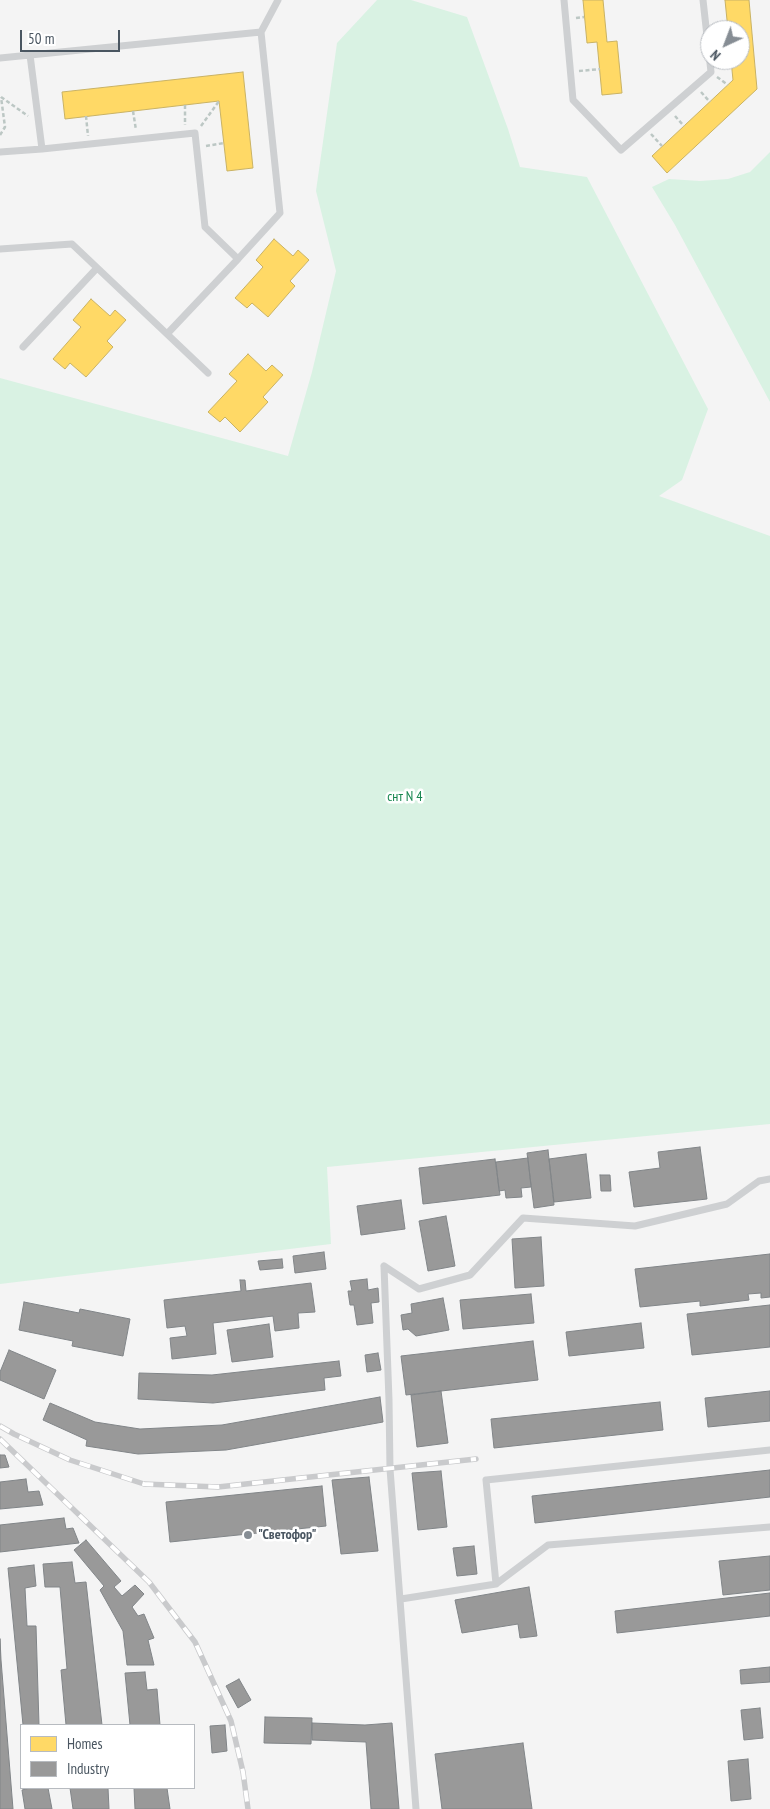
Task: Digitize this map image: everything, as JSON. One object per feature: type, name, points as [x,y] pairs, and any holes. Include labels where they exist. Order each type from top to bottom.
[{"type":"lane","points":[[167,334],[280,213],[261,32],[278,0]]},
{"type":"lane","points":[[564,0],[573,100],[621,150],[711,72],[703,0]]},
{"type":"lane","points":[[0,58],[261,32]]},
{"type":"lane","points":[[30,55],[42,149]]},
{"type":"lane","points":[[0,152],[195,133],[205,227],[238,258]]},
{"type":"lane","points":[[0,249],[72,244],[208,373]]},
{"type":"lane","points":[[23,347],[97,268]]},
{"type":"lane","points":[[416,1809],[390,1469],[384,1266],[419,1289],[470,1275],[523,1218],[636,1226],[727,1204],[760,1181],[770,1179]]},
{"type":"lane","points":[[496,1584],[486,1480],[770,1450]]},
{"type":"lane","points":[[401,1599],[496,1584],[548,1545],[770,1527]]},
{"type":"path","points":[[570,72],[600,69]]},
{"type":"path","points":[[0,97],[39,124]]},
{"type":"path","points":[[0,97],[5,128],[0,134]]},
{"type":"path","points":[[195,133],[219,101]]},
{"type":"path","points":[[184,105],[185,134]]},
{"type":"path","points":[[669,109],[684,126]]},
{"type":"path","points":[[133,111],[137,139]]},
{"type":"path","points":[[86,116],[87,123]]},
{"type":"path","points":[[646,128],[662,146]]},
{"type":"path","points":[[197,147],[224,143]]},
{"type":"green space","name":"снт N 4","points":[[377,0],[411,0],[467,17],[520,167],[587,177],[708,409],[682,480],[659,496],[770,536],[770,1124],[327,1167],[331,1244],[0,1284],[0,378],[288,456],[312,372],[336,271],[316,191],[337,43]]},
{"type":"green space","points":[[770,152],[770,402],[675,225],[652,187],[669,179],[700,181],[728,179],[750,172]]},
{"type":"building: Homes","points":[[583,0],[603,0],[607,42],[617,41],[622,93],[602,95],[597,42],[587,43]]},
{"type":"building: Homes","points":[[725,0],[749,0],[757,89],[667,173],[652,156],[733,80],[732,70],[750,70],[750,20],[727,20]]},
{"type":"building: Homes","points":[[243,72],[253,168],[227,171],[219,101],[65,119],[62,92]]},
{"type":"building: Homes","points":[[274,239],[293,256],[298,250],[309,260],[290,281],[295,286],[268,317],[252,303],[247,308],[235,298],[263,267],[256,260]]},
{"type":"building: Homes","points":[[91,299],[110,316],[115,310],[126,320],[107,341],[113,347],[86,377],[70,363],[65,369],[53,359],[81,327],[73,320]]},
{"type":"building: Homes","points":[[248,354],[266,371],[272,365],[283,375],[263,397],[268,402],[240,432],[225,417],[220,422],[208,412],[237,381],[229,374]]},
{"type":"building: Industry","points":[[700,1147],[707,1199],[634,1207],[629,1172],[660,1168],[658,1152]]},
{"type":"building: Industry","points":[[548,1150],[554,1205],[534,1208],[527,1153]]},
{"type":"building: Industry","points":[[586,1154],[591,1198],[554,1202],[549,1159]]},
{"type":"building: Industry","points":[[528,1158],[531,1187],[521,1188],[522,1197],[506,1198],[505,1190],[499,1191],[496,1162]]},
{"type":"building: Industry","points":[[495,1159],[500,1195],[423,1204],[419,1168]]},
{"type":"building: Industry","points":[[600,1175],[610,1175],[611,1191],[601,1191]]},
{"type":"building: Industry","points":[[401,1200],[405,1229],[361,1235],[357,1206]]},
{"type":"building: Industry","points":[[446,1216],[455,1266],[428,1271],[419,1221]]},
{"type":"building: Industry","points":[[541,1237],[544,1286],[515,1288],[512,1239]]},
{"type":"building: Industry","points":[[324,1252],[326,1269],[295,1273],[293,1256]]},
{"type":"building: Industry","points":[[770,1254],[770,1297],[761,1298],[761,1293],[748,1294],[749,1300],[700,1306],[700,1301],[640,1307],[635,1269]]},
{"type":"building: Industry","points":[[282,1259],[283,1268],[260,1270],[258,1261]]},
{"type":"building: Industry","points":[[367,1279],[368,1290],[378,1288],[379,1302],[371,1303],[373,1323],[357,1325],[354,1305],[350,1305],[348,1291],[352,1291],[350,1281]]},
{"type":"building: Industry","points":[[240,1280],[245,1280],[246,1291],[311,1283],[315,1312],[298,1313],[299,1328],[275,1331],[273,1316],[213,1323],[216,1354],[172,1359],[170,1338],[187,1336],[185,1326],[167,1328],[164,1300],[241,1291]]},
{"type":"building: Industry","points":[[531,1294],[534,1323],[463,1329],[460,1300]]},
{"type":"building: Industry","points":[[443,1298],[449,1330],[416,1336],[408,1329],[403,1330],[401,1315],[412,1313],[411,1304]]},
{"type":"building: Industry","points":[[24,1302],[79,1313],[80,1309],[130,1319],[123,1356],[72,1346],[73,1341],[19,1330]]},
{"type":"building: Industry","points":[[770,1305],[770,1347],[692,1355],[687,1314]]},
{"type":"building: Industry","points":[[641,1323],[644,1348],[569,1356],[566,1332]]},
{"type":"building: Industry","points":[[269,1324],[273,1357],[232,1362],[227,1330]]},
{"type":"building: Industry","points":[[533,1341],[538,1380],[406,1395],[401,1356]]},
{"type":"building: Industry","points":[[9,1350],[56,1370],[44,1399],[0,1380],[0,1372]]},
{"type":"building: Industry","points":[[378,1353],[381,1370],[367,1372],[365,1355]]},
{"type":"building: Industry","points":[[339,1361],[341,1376],[324,1378],[325,1390],[213,1403],[138,1399],[139,1373],[212,1375]]},
{"type":"building: Industry","points":[[441,1391],[448,1443],[417,1447],[411,1395]]},
{"type":"building: Industry","points":[[770,1391],[770,1421],[708,1427],[705,1398]]},
{"type":"building: Industry","points":[[380,1397],[383,1422],[226,1450],[138,1454],[86,1446],[87,1440],[43,1420],[50,1403],[95,1422],[140,1429],[222,1425]]},
{"type":"building: Industry","points":[[660,1402],[663,1430],[494,1448],[491,1419]]},
{"type":"building: Industry","points":[[0,1455],[5,1455],[9,1467],[0,1468]]},
{"type":"building: Industry","points":[[770,1470],[770,1497],[535,1523],[532,1496]]},
{"type":"building: Industry","points":[[441,1471],[447,1527],[418,1530],[412,1473]]},
{"type":"building: Industry","points":[[369,1477],[378,1551],[341,1554],[332,1480]]},
{"type":"building: Industry","points":[[26,1479],[28,1492],[39,1491],[43,1505],[0,1509],[0,1482]]},
{"type":"building: Industry","points":[[322,1486],[326,1526],[170,1542],[166,1502]]},
{"type":"building: Industry","points":[[64,1518],[66,1529],[73,1528],[79,1543],[0,1552],[0,1525]]},
{"type":"building: Industry","points":[[86,1540],[121,1581],[114,1587],[122,1596],[135,1585],[144,1594],[132,1607],[138,1616],[144,1614],[154,1638],[148,1640],[154,1665],[127,1665],[123,1631],[100,1590],[104,1586],[74,1550]]},
{"type":"building: Industry","points":[[474,1546],[477,1574],[457,1576],[453,1548]]},
{"type":"building: Industry","points":[[770,1556],[770,1590],[723,1595],[719,1561]]},
{"type":"building: Industry","points":[[72,1562],[75,1583],[86,1582],[102,1724],[66,1724],[61,1670],[67,1669],[60,1587],[45,1587],[43,1564]]},
{"type":"building: Industry","points":[[34,1565],[36,1586],[25,1588],[27,1626],[36,1626],[39,1724],[23,1724],[8,1568]]},
{"type":"building: Industry","points":[[529,1587],[537,1636],[520,1638],[518,1624],[462,1633],[455,1600]]},
{"type":"building: Industry","points":[[770,1593],[770,1616],[617,1633],[615,1611]]},
{"type":"building: Industry","points":[[0,1639],[1,1660],[13,1809],[0,1809]]},
{"type":"building: Industry","points":[[770,1667],[770,1682],[741,1684],[740,1670]]},
{"type":"building: Industry","points":[[145,1672],[147,1690],[157,1689],[160,1724],[130,1724],[125,1673]]},
{"type":"building: Industry","points":[[239,1679],[251,1700],[238,1708],[226,1686]]},
{"type":"building: Industry","points":[[760,1708],[763,1738],[744,1740],[741,1710]]},
{"type":"building: Industry","points":[[265,1717],[312,1718],[311,1744],[264,1743]]},
{"type":"building: Industry","points":[[312,1723],[365,1725],[392,1723],[399,1809],[371,1809],[366,1742],[312,1740]]},
{"type":"building: Industry","points":[[225,1725],[227,1751],[212,1753],[210,1726]]},
{"type":"building: Industry","points":[[523,1743],[532,1809],[442,1809],[435,1754]]},
{"type":"building: Industry","points":[[748,1759],[751,1799],[731,1801],[728,1761]]},
{"type":"building: Industry","points":[[48,1789],[52,1809],[25,1809],[22,1790]]},
{"type":"building: Industry","points":[[70,1789],[108,1789],[109,1809],[73,1809]]},
{"type":"building: Industry","points":[[134,1789],[167,1789],[170,1809],[135,1809]]},
{"type":"railway","points":[[0,1426],[70,1460],[144,1484],[218,1487],[476,1459]]},
{"type":"railway","points":[[0,1439],[149,1582],[195,1642],[231,1721],[243,1772],[248,1809]]},
{"type":"place","name":"\"Светофор\"","points":[[248,1535]]}]
